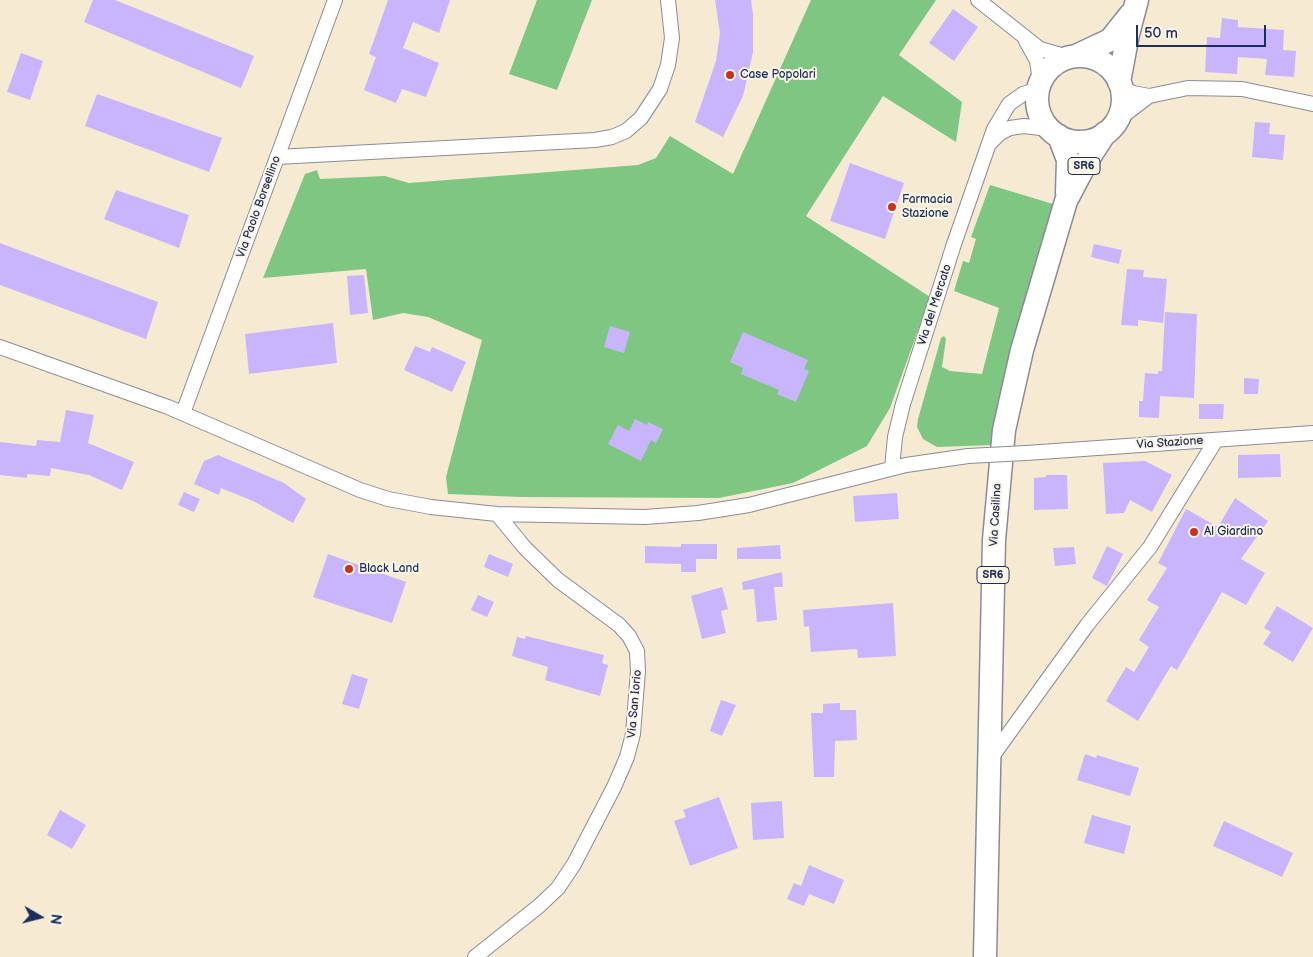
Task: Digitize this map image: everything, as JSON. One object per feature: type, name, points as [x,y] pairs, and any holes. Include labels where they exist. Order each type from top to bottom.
[{"type":"main road","points":[[1135,5],[1120,85],[1122,104],[1111,127],[1082,142],[1054,133],[1041,118],[1037,104],[1039,85],[1047,70],[1056,62],[1101,46],[1114,36],[1135,5]]},
{"type":"main road","points":[[1073,56],[1091,57],[1103,62],[1112,71],[1120,85]]},
{"type":"main road","name":"Via Casilina","points":[[985,957],[991,758],[993,559],[1002,446],[1015,378],[1066,201],[1079,174],[1111,127]]},
{"type":"main road","name":"Via Casilina","points":[[1054,133],[1068,160],[1066,201]]},
{"type":"street","name":"Via Paolo Borsellino","points":[[183,413],[335,0]]},
{"type":"street","points":[[277,156],[595,140],[612,137],[626,130],[641,118],[660,89],[668,66],[672,38],[668,0]]},
{"type":"street","points":[[978,0],[1024,38],[1047,52],[1073,56]]},
{"type":"street","points":[[1024,38],[1037,61],[1039,85]]},
{"type":"street","name":"Via del Mercato","points":[[892,468],[893,446],[902,410],[949,259],[998,120],[1009,104],[1039,85]]},
{"type":"street","points":[[1120,85],[1133,93],[1150,96],[1188,88],[1228,87],[1313,104]]},
{"type":"street","points":[[1111,127],[1150,96]]},
{"type":"street","points":[[989,144],[1000,133],[1010,128],[1024,126],[1054,133]]},
{"type":"street","name":"Via Stazione","points":[[0,347],[183,413],[299,465],[377,495],[431,507],[497,514],[645,517],[705,513],[784,497],[892,468],[968,456],[1313,434]]},
{"type":"street","points":[[991,758],[1087,625],[1150,547],[1216,440]]},
{"type":"street","name":"Via San Iorio","points":[[475,957],[539,906],[558,888],[574,864],[614,787],[627,757],[633,734],[638,671],[637,651],[629,636],[619,625],[558,580],[525,548],[497,514]]},
{"type":"green space","points":[[537,0],[592,0],[557,90],[509,74]]},
{"type":"green space","points":[[811,0],[936,0],[899,55],[962,102],[956,142],[883,96],[806,216],[930,297],[890,408],[867,446],[793,483],[719,498],[521,497],[448,494],[446,477],[482,340],[428,317],[403,313],[373,320],[366,269],[263,278],[305,174],[317,170],[320,179],[385,176],[409,183],[638,165],[656,158],[670,136],[733,174]]},
{"type":"green space","points":[[990,185],[1053,204],[993,445],[937,447],[923,439],[917,427],[941,338],[944,336],[946,339],[942,367],[950,371],[982,374],[999,308],[954,291],[963,261],[969,263],[976,239],[971,237]]},
{"type":"building","points":[[93,0],[115,0],[254,56],[241,88],[84,22]]},
{"type":"building","points":[[388,0],[450,0],[439,33],[413,22],[403,48],[439,63],[426,97],[402,89],[396,103],[364,90],[376,57],[369,54]]},
{"type":"building","name":"Case Popolari","points":[[715,0],[751,0],[753,14],[753,52],[743,96],[723,137],[695,122],[716,61],[720,33]]},
{"type":"building","points":[[953,9],[978,27],[954,61],[929,43]]},
{"type":"building","points":[[1222,18],[1238,20],[1238,27],[1284,30],[1283,50],[1296,51],[1294,77],[1265,75],[1267,59],[1238,57],[1237,74],[1205,72],[1207,37],[1220,38]]},
{"type":"building","points":[[21,53],[43,61],[30,100],[7,92]]},
{"type":"building","points":[[97,94],[222,138],[209,172],[85,126]]},
{"type":"building","points":[[1255,122],[1270,123],[1269,134],[1285,135],[1283,160],[1252,157]]},
{"type":"building","points":[[850,163],[904,183],[885,239],[830,221]]},
{"type":"building","points":[[116,190],[189,215],[179,248],[104,219]]},
{"type":"building","points":[[0,243],[158,302],[146,339],[0,285]]},
{"type":"building","points":[[1094,244],[1122,250],[1119,264],[1091,257]]},
{"type":"building","points":[[1127,269],[1144,270],[1143,277],[1167,279],[1163,323],[1138,320],[1138,326],[1121,325]]},
{"type":"building","points":[[364,275],[368,313],[350,315],[347,276]]},
{"type":"building","points":[[1165,312],[1197,314],[1194,398],[1160,396],[1159,418],[1139,417],[1139,401],[1143,401],[1145,373],[1158,374],[1158,371],[1162,371]]},
{"type":"building","points":[[333,323],[337,363],[249,374],[245,334]]},
{"type":"building","points":[[610,326],[630,332],[624,353],[604,347]]},
{"type":"building","points":[[743,332],[808,360],[804,369],[809,371],[796,402],[777,394],[779,390],[741,374],[743,368],[730,362]]},
{"type":"building","points":[[415,346],[430,352],[432,347],[466,362],[452,392],[404,370]]},
{"type":"building","points":[[1244,378],[1259,379],[1258,394],[1244,394]]},
{"type":"building","points":[[1199,404],[1224,404],[1223,419],[1199,419]]},
{"type":"building","points":[[66,410],[94,415],[88,443],[134,462],[122,490],[89,475],[51,468],[50,476],[27,474],[27,478],[0,475],[0,442],[36,446],[37,440],[60,442]]},
{"type":"building","points":[[635,419],[647,425],[648,422],[663,429],[656,443],[651,440],[641,461],[608,444],[618,425],[629,431]]},
{"type":"building","points":[[1280,454],[1281,477],[1238,478],[1238,455]]},
{"type":"building","points":[[218,455],[284,483],[306,499],[293,523],[253,501],[221,488],[219,495],[194,484],[204,461]]},
{"type":"building","points":[[1145,461],[1172,475],[1152,512],[1130,500],[1124,513],[1106,514],[1103,463]]},
{"type":"building","points":[[1046,475],[1067,475],[1068,509],[1034,510],[1034,478],[1046,477]]},
{"type":"building","points":[[184,492],[200,499],[194,512],[178,505]]},
{"type":"building","points":[[897,493],[899,519],[855,522],[853,496]]},
{"type":"building","points":[[1235,498],[1268,521],[1241,559],[1265,573],[1246,605],[1222,592],[1177,670],[1171,666],[1138,721],[1106,701],[1126,667],[1134,672],[1149,647],[1139,640],[1159,607],[1147,600],[1167,568],[1158,563],[1186,509],[1218,527]]},
{"type":"building","points":[[681,544],[717,544],[717,559],[696,559],[696,572],[681,572],[681,564],[645,563],[645,546],[681,547]]},
{"type":"building","points":[[780,545],[781,559],[737,559],[737,548]]},
{"type":"building","points":[[1107,546],[1123,554],[1107,586],[1092,578]]},
{"type":"building","points":[[1074,547],[1076,564],[1055,566],[1053,548]]},
{"type":"building","points":[[328,554],[406,582],[392,623],[313,597]]},
{"type":"building","points":[[489,554],[513,564],[508,577],[484,567]]},
{"type":"building","points":[[782,572],[783,587],[774,587],[777,620],[757,622],[754,589],[743,590],[742,582]]},
{"type":"building","points":[[722,587],[728,609],[721,611],[726,633],[702,639],[691,596]]},
{"type":"building","points":[[478,595],[494,602],[487,617],[471,610]]},
{"type":"building","points":[[893,603],[896,656],[858,658],[857,649],[811,652],[809,626],[804,627],[803,610]]},
{"type":"building","points":[[1277,606],[1313,628],[1293,662],[1263,644],[1271,632],[1264,628]]},
{"type":"building","points":[[526,636],[604,655],[602,663],[608,665],[600,696],[545,680],[548,667],[512,656],[517,637],[525,639]]},
{"type":"building","points":[[352,674],[368,679],[359,709],[342,704]]},
{"type":"building","points":[[721,700],[736,705],[722,736],[710,731]]},
{"type":"building","points":[[840,703],[840,710],[856,710],[857,740],[835,741],[834,777],[814,777],[811,713],[823,713],[823,704]]},
{"type":"building","points":[[1085,754],[1096,758],[1097,755],[1139,768],[1130,796],[1077,780]]},
{"type":"building","points":[[719,797],[738,848],[690,866],[674,821],[686,817],[683,810]]},
{"type":"building","points":[[782,801],[784,838],[753,840],[751,803]]},
{"type":"building","points":[[60,810],[86,825],[72,849],[47,835]]},
{"type":"building","points":[[1092,815],[1131,826],[1124,854],[1084,843]]},
{"type":"building","points":[[1224,821],[1293,853],[1282,877],[1213,846]]},
{"type":"building","points":[[809,865],[844,880],[834,904],[809,894],[804,906],[787,899],[794,883],[801,886]]},
{"type":"place","name":"Case Popolari","points":[[730,75]]},
{"type":"place","name":"Farmacia Stazione","points":[[892,207]]},
{"type":"place","name":"Al Giardino","points":[[1194,532]]},
{"type":"place","name":"Black Land","points":[[349,569]]}]
